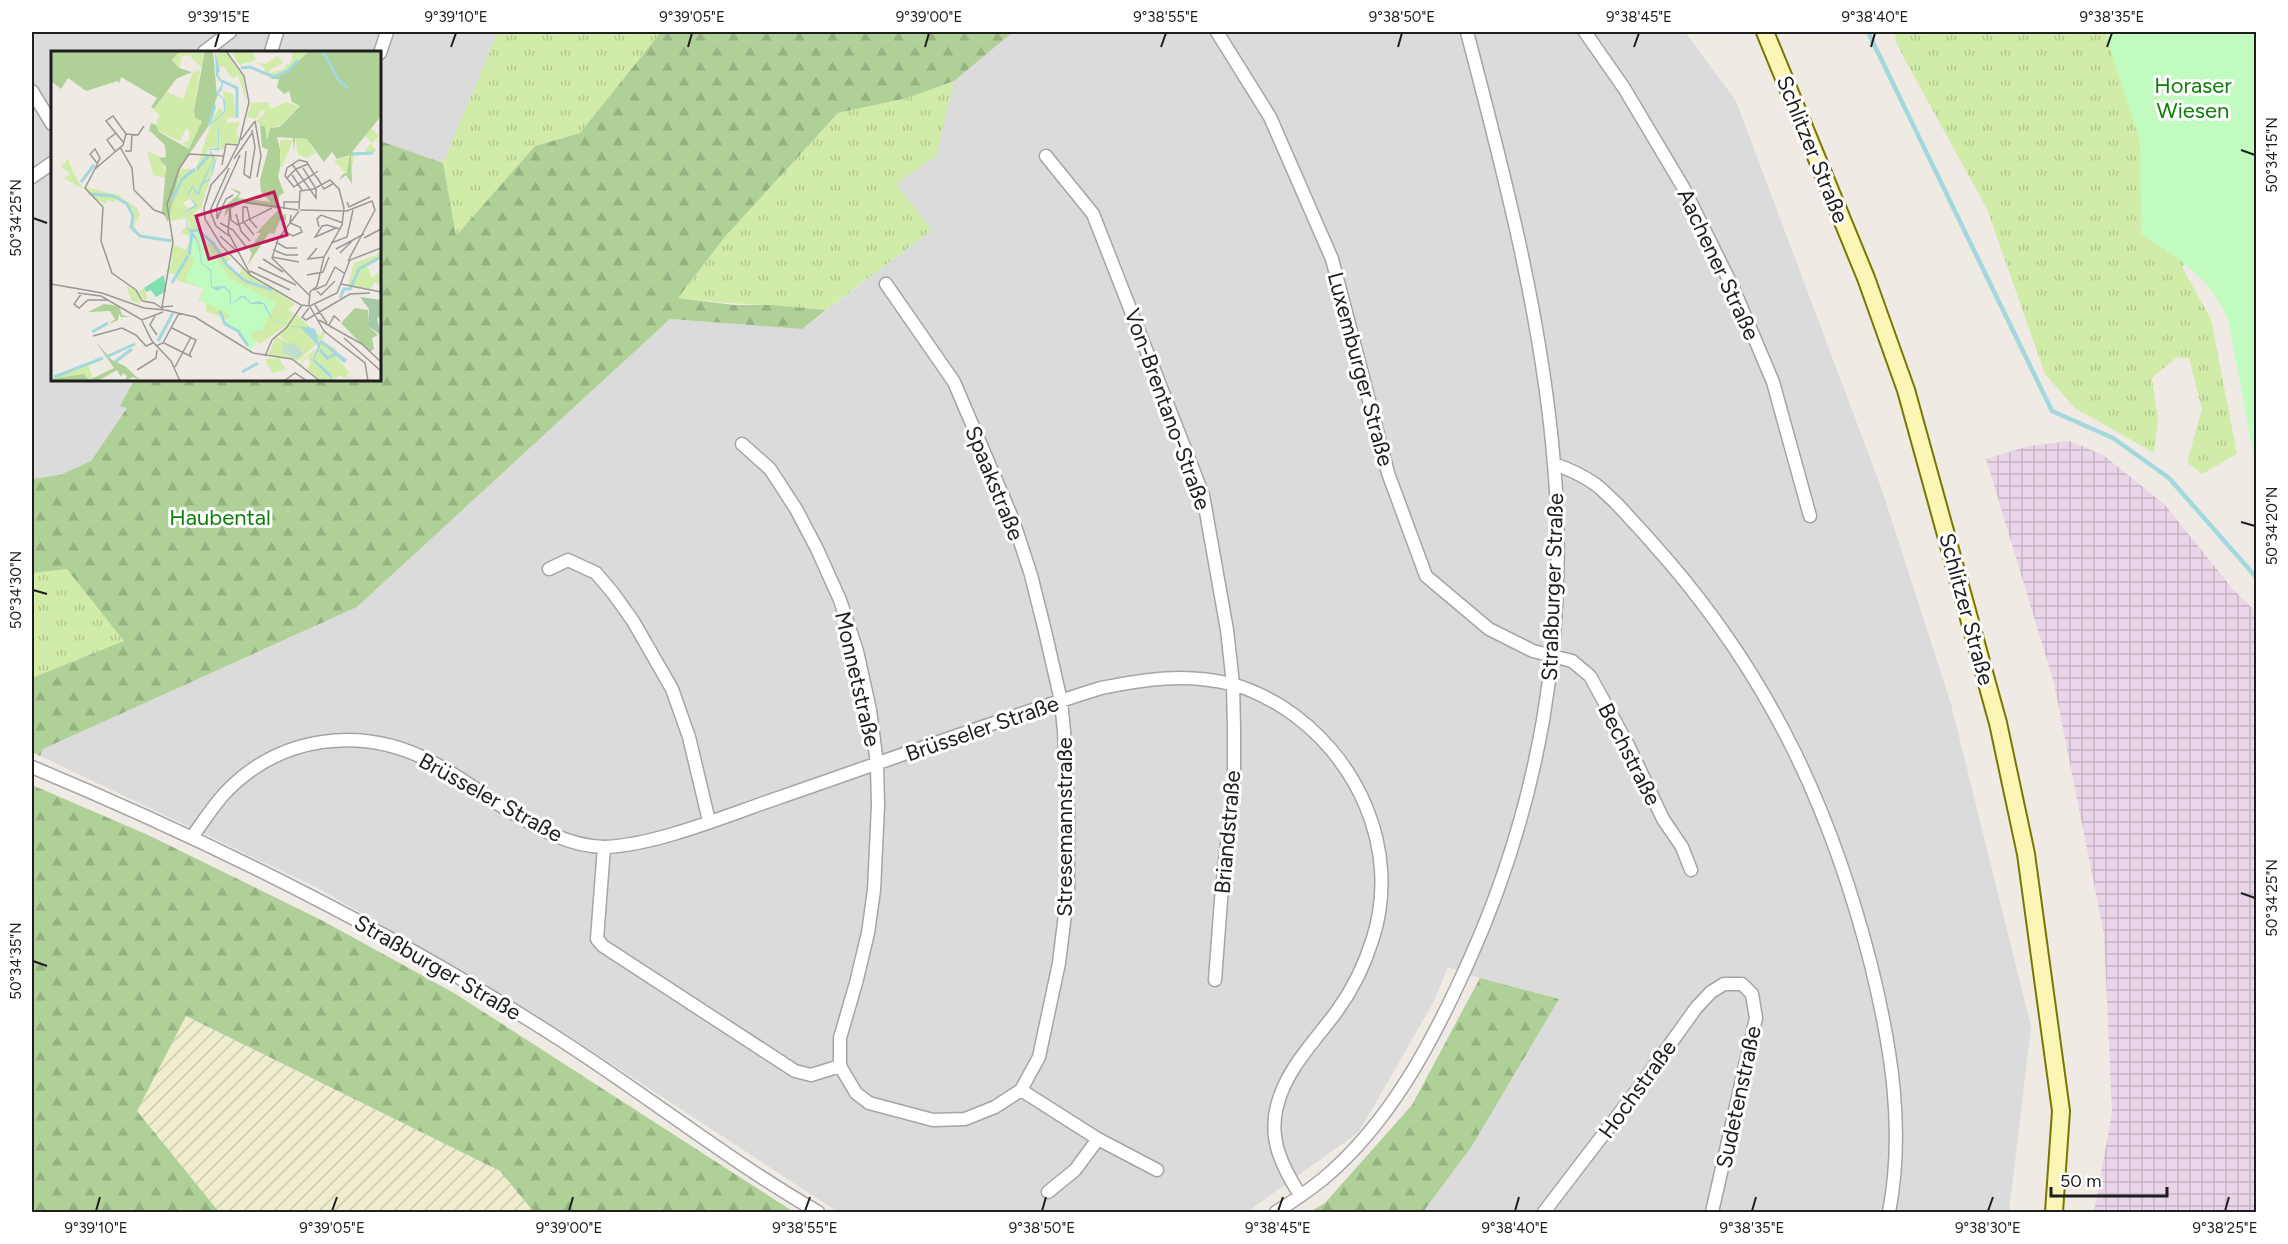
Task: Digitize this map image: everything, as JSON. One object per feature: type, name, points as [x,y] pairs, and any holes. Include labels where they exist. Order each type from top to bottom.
[{"type":"main road","name":"Schlitzer Straße","points":[[1765,32],[1866,278],[1906,390],[1998,723],[2026,854],[2061,1111],[2054,1212]]},
{"type":"street","points":[[205,51],[217,36],[230,32]]},
{"type":"street","points":[[271,51],[277,32]]},
{"type":"street","points":[[381,51],[387,32]]},
{"type":"street","name":"Luxemburger Straße","points":[[1217,32],[1270,117],[1332,259],[1388,473],[1426,576],[1489,629],[1524,648],[1553,656]]},
{"type":"street","name":"Straßburger Straße","points":[[1276,1212],[1323,1179],[1350,1153],[1404,1084],[1424,1050],[1459,983],[1498,893],[1521,822],[1542,727],[1553,656],[1557,562],[1554,464],[1544,379],[1530,298],[1467,32]]},
{"type":"street","name":"Aachener Straße","points":[[1585,32],[1624,88],[1683,187],[1734,290],[1773,382],[1810,516]]},
{"type":"street","points":[[32,91],[51,122]]},
{"type":"street","name":"Von-Brentano-Straße","points":[[1046,156],[1093,214],[1203,495],[1227,630],[1233,684]]},
{"type":"street","points":[[32,177],[51,164]]},
{"type":"street","name":"Spaakstraße","points":[[886,284],[954,382],[1012,520],[1034,586],[1061,701]]},
{"type":"street","name":"Monnetstraße","points":[[742,444],[770,469],[796,509],[840,600],[857,651],[870,710],[877,764]]},
{"type":"street","points":[[1554,464],[1576,472],[1597,485],[1654,544],[1710,613],[1770,702],[1825,817],[1858,916],[1880,1000],[1890,1052],[1897,1153],[1889,1212]]},
{"type":"street","points":[[549,569],[568,560],[596,573],[633,621],[672,689],[689,737],[709,821]]},
{"type":"street","name":"Bechstraße","points":[[1553,656],[1572,661],[1590,676],[1628,744],[1663,819],[1682,847],[1691,870]]},
{"type":"street","name":"Brüsseler Straße","points":[[192,837],[226,792],[250,770],[294,747],[331,740],[351,739],[388,745],[410,752],[432,762],[550,833],[576,842],[604,847],[633,843],[709,821],[1101,688],[1146,679],[1191,676],[1233,684],[1273,701],[1294,714],[1335,753],[1363,798],[1372,821],[1381,865],[1379,912],[1367,956],[1359,975],[1338,1009],[1296,1064],[1281,1093],[1276,1109],[1274,1130],[1277,1150],[1281,1163],[1300,1195]]},
{"type":"street","name":"Briandstraße","points":[[1215,980],[1234,778],[1233,684]]},
{"type":"street","name":"Stresemannstraße","points":[[840,1066],[856,1093],[869,1103],[933,1120],[965,1119],[995,1107],[1021,1090],[1039,1057],[1059,963],[1068,890],[1067,771],[1061,701]]},
{"type":"street","points":[[604,847],[597,939],[603,946],[795,1071],[811,1075],[840,1066],[840,1038],[866,943],[874,890],[878,806],[877,764]]},
{"type":"street","name":"Straßburger Straße","points":[[32,767],[192,837],[340,910],[486,993],[555,1036],[771,1184],[818,1212]]},
{"type":"street","name":"Hochstraße","points":[[1544,1212],[1638,1089],[1696,1008],[1711,992],[1724,984],[1742,984]]},
{"type":"street","name":"Sudetenstraße","points":[[1712,1212],[1756,1018],[1752,994],[1742,984]]},
{"type":"street","points":[[1021,1090],[1098,1139],[1157,1170]]},
{"type":"street","points":[[1048,1192],[1075,1170],[1098,1139]]},
{"type":"shaded area","points":[[32,32],[498,32],[443,163],[381,141],[381,51],[51,51],[51,381],[134,381],[121,406],[127,408],[91,461],[60,475],[32,479]]},
{"type":"shaded area","points":[[1013,32],[1685,32],[1736,101],[1882,490],[1951,704],[2031,1027],[2009,1212],[1423,1212],[1472,1146],[1559,999],[1448,967],[1434,1001],[1359,1132],[1247,1212],[838,1212],[563,1032],[320,889],[40,756],[43,749],[357,607],[670,319],[802,329],[932,230],[896,184],[936,156],[954,81]]},
{"type":"shaded area","points":[[2070,441],[2103,455],[2165,505],[2232,588],[2256,612],[2256,1212],[2094,1212],[2112,1113],[2104,934],[2054,683],[1986,459],[2029,446]]},
{"type":"shaded area","points":[[186,1016],[500,1171],[534,1212],[219,1212],[137,1111]]},
{"type":"green space","points":[[498,32],[661,32],[580,133],[535,146],[456,237],[443,163]]},
{"type":"green space","name":"Haubental","points":[[661,32],[1013,32],[954,81],[907,98],[838,113],[723,239],[678,298],[734,305],[772,305],[826,310],[802,329],[670,319],[357,607],[43,749],[40,756],[32,752],[32,678],[124,641],[67,569],[32,573],[32,479],[60,475],[91,461],[127,408],[120,406],[133,381],[381,381],[381,141],[443,163],[456,236],[535,146],[580,133]]},
{"type":"green space","points":[[1895,32],[2256,32],[2194,251],[2182,267],[2211,319],[2237,454],[2202,474],[2187,462],[2202,409],[2189,358],[2177,357],[2152,378],[2158,421],[2154,453],[2075,408],[2045,374],[1987,209],[1904,58],[1896,42]]},
{"type":"green space","name":"Horaser Wiesen","points":[[2105,32],[2256,32],[2256,468],[2229,323],[2222,307],[2204,281],[2193,271],[2141,234],[2140,142]]},
{"type":"green space","points":[[954,81],[936,156],[896,184],[932,230],[826,310],[678,298],[723,239],[838,113],[907,98]]},
{"type":"green space","points":[[67,569],[125,641],[32,678],[32,573]]},
{"type":"green space","points":[[32,785],[148,835],[325,922],[454,993],[794,1212],[534,1212],[500,1171],[186,1016],[137,1111],[219,1212],[32,1212]]},
{"type":"green space","points":[[1480,978],[1559,999],[1472,1146],[1423,1212],[1310,1212],[1325,1203],[1412,1105]]},
{"type":"waterway","points":[[1868,32],[2052,411],[2113,438],[2169,478],[2256,577]]}]
